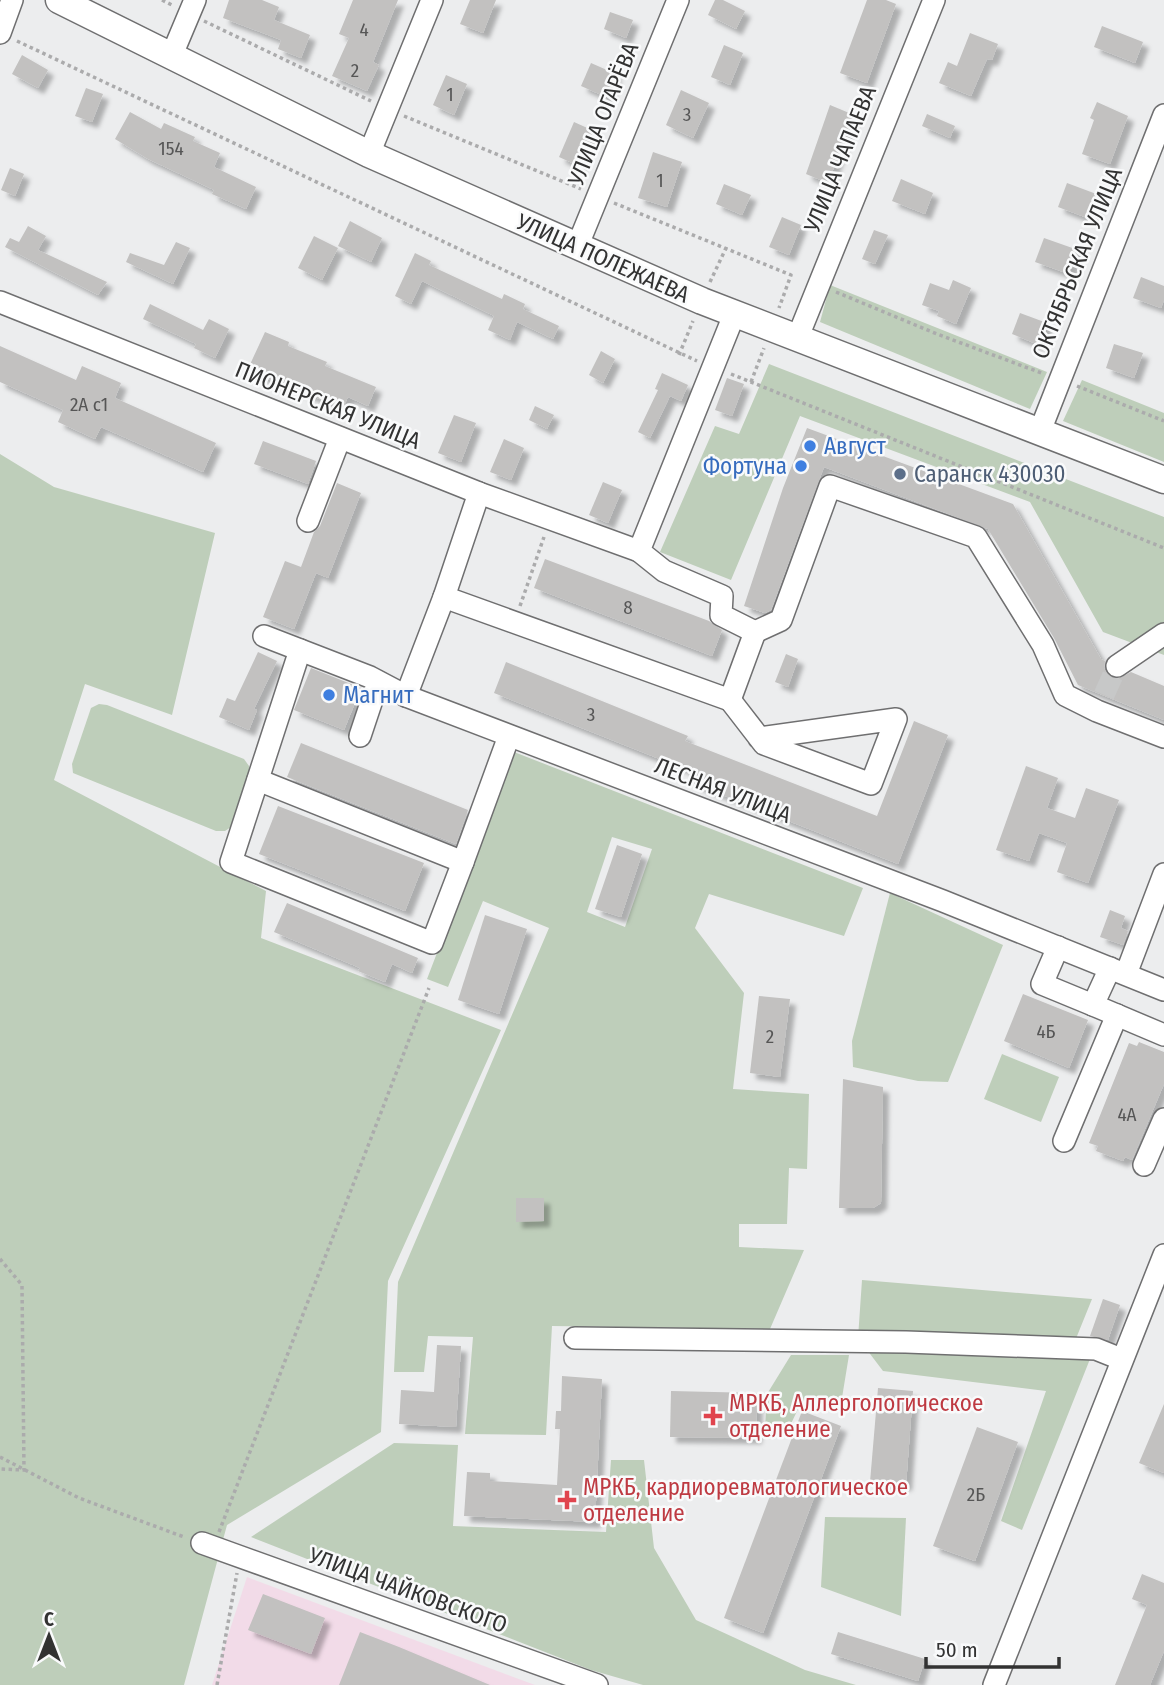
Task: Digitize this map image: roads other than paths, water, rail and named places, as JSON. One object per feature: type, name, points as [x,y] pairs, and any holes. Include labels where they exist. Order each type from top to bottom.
[{"type":"main road","name":"УЛИЦА ПОЛЕЖАЕВА","points":[[58,0],[369,154],[577,247],[771,330],[1164,480]]},
{"type":"street","points":[[6,36],[12,0]]},
{"type":"street","points":[[369,154],[432,0]]},
{"type":"street","name":"УЛИЦА ОГАРЁВА","points":[[577,247],[678,0]]},
{"type":"street","name":"УЛИЦА ЧАПАЕВА","points":[[797,339],[934,0]]},
{"type":"street","points":[[171,57],[192,7]]},
{"type":"street","name":"ОКТЯБРЬСКАЯ УЛИЦА","points":[[1040,431],[1164,115]]},
{"type":"street","name":"ПИОНЕРСКАЯ УЛИЦА","points":[[0,302],[479,493],[639,551],[664,570],[722,596],[721,615],[755,632]]},
{"type":"street","points":[[639,551],[734,315]]},
{"type":"street","points":[[308,521],[340,438]]},
{"type":"street","points":[[730,701],[755,632],[781,620],[830,486],[976,537],[1043,645],[1065,695],[1101,703],[1164,737]]},
{"type":"street","points":[[406,696],[444,597],[479,493]]},
{"type":"street","points":[[444,597],[730,701],[759,738],[764,744],[870,785],[896,719],[759,738]]},
{"type":"street","points":[[1117,666],[1164,634]]},
{"type":"street","name":"ЛЕСНАЯ УЛИЦА","points":[[264,636],[406,696],[930,896],[1164,990]]},
{"type":"street","points":[[300,650],[231,862],[432,943],[509,736]]},
{"type":"street","points":[[360,736],[378,682]]},
{"type":"street","points":[[258,780],[463,862]]},
{"type":"street","points":[[1093,1005],[1118,971],[1164,874]]},
{"type":"street","points":[[1058,947],[1042,984],[1164,1035]]},
{"type":"street","points":[[1064,1141],[1117,1015]]},
{"type":"street","points":[[1144,1165],[1164,1119]]},
{"type":"street","points":[[995,1685],[1164,1255]]},
{"type":"street","points":[[575,1338],[906,1342],[1055,1347],[1096,1349],[1121,1359]]},
{"type":"street","name":"УЛИЦА ЧАЙКОВСКОГО","points":[[207,1545],[591,1684]]},
{"type":"tunnel","points":[[1104,695],[1117,666]]},
{"type":"place","name":"Август","points":[[810,446]]},
{"type":"place","name":"Фортуна","points":[[801,466]]},
{"type":"place","name":"Саранск 430030","points":[[900,474]]},
{"type":"place","name":"Магнит","points":[[329,695]]},
{"type":"place","name":"МРКБ, Аллергологическое отделение","points":[[713,1416]]},
{"type":"place","name":"МРКБ, кардиоревматологическое отделение","points":[[567,1500]]}]
